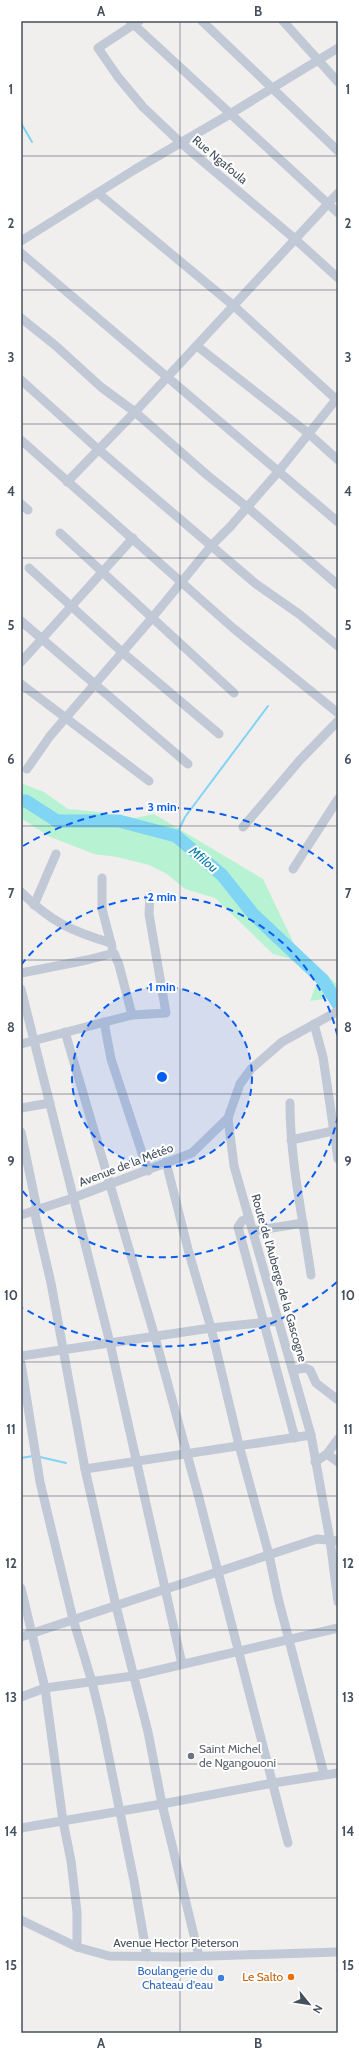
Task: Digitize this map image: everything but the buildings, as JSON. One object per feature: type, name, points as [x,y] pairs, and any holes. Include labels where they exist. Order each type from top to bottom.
[{"type":"street","points":[[202,21],[338,150]]},
{"type":"street","points":[[283,21],[319,59],[338,82]]},
{"type":"street","points":[[135,22],[230,114],[338,213]]},
{"type":"street","name":"Rue Ngafoula","points":[[135,22],[98,48],[118,77],[143,107],[181,143],[295,239],[338,278]]},
{"type":"street","points":[[21,241],[99,194],[134,170],[272,89],[338,48]]},
{"type":"street","points":[[67,482],[167,378],[338,193]]},
{"type":"street","points":[[27,769],[65,718],[152,618],[211,546],[278,472],[337,399],[234,306],[99,194]]},
{"type":"street","points":[[21,253],[338,522]]},
{"type":"street","points":[[21,318],[56,346],[101,387],[135,412],[207,475],[247,506],[338,586]]},
{"type":"street","points":[[197,346],[308,433],[338,460]]},
{"type":"street","points":[[21,380],[99,450],[256,584],[299,614],[338,646]]},
{"type":"street","points":[[21,440],[233,628],[338,713]]},
{"type":"street","points":[[60,534],[234,693]]},
{"type":"street","points":[[21,662],[133,538]]},
{"type":"street","points":[[29,568],[122,652],[219,734]]},
{"type":"street","points":[[21,621],[188,764]]},
{"type":"street","points":[[21,684],[149,781]]},
{"type":"street","points":[[243,827],[300,760],[338,721]]},
{"type":"street","points":[[293,869],[338,799]]},
{"type":"street","points":[[34,905],[56,854]]},
{"type":"street","points":[[102,878],[102,909],[112,948],[119,965],[132,1016]]},
{"type":"street","points":[[21,892],[34,905],[71,930],[112,948]]},
{"type":"street","points":[[21,1044],[132,1016],[166,1013],[149,914],[150,896]]},
{"type":"street","points":[[21,973],[87,960],[112,948]]},
{"type":"street","points":[[21,989],[110,1343],[182,1664]]},
{"type":"street","name":"Route de l'Auberge de la Gascogne","points":[[335,1012],[282,1042],[252,1069],[240,1084],[228,1118],[234,1166],[277,1321],[293,1370],[311,1435],[315,1462],[334,1540],[338,1602]]},
{"type":"street","points":[[104,1022],[111,1059],[148,1171]]},
{"type":"street","points":[[314,1024],[323,1056],[338,1159]]},
{"type":"street","points":[[65,1032],[155,1337],[288,1843]]},
{"type":"street","points":[[21,1108],[50,1103]]},
{"type":"street","points":[[290,1103],[291,1140],[295,1180],[311,1275]]},
{"type":"street","name":"Avenue de la Météo","points":[[21,1215],[74,1198],[192,1153],[228,1118]]},
{"type":"street","points":[[291,1140],[333,1131]]},
{"type":"street","points":[[21,1132],[51,1283],[85,1469],[116,1606],[148,1732],[162,1804],[199,1956]]},
{"type":"street","points":[[166,1162],[189,1253],[211,1328],[239,1445],[269,1555],[278,1598],[324,1774]]},
{"type":"street","points":[[249,1218],[239,1223],[242,1242],[295,1438]]},
{"type":"street","points":[[242,1242],[254,1235],[303,1223]]},
{"type":"street","points":[[251,1278],[265,1277]]},
{"type":"street","points":[[21,1356],[211,1328],[277,1321]]},
{"type":"street","points":[[21,1363],[40,1482],[73,1619],[92,1682],[120,1811],[147,1957]]},
{"type":"street","points":[[293,1370],[305,1368],[310,1370],[316,1383],[338,1400]]},
{"type":"street","points":[[85,1469],[311,1435]]},
{"type":"street","points":[[315,1462],[327,1454],[338,1439]]},
{"type":"street","points":[[327,1454],[338,1462]]},
{"type":"street","points":[[21,1637],[32,1632],[116,1606],[165,1588],[218,1573],[317,1539],[334,1540]]},
{"type":"street","points":[[21,1588],[45,1688],[63,1821],[71,1861],[77,1912],[76,1947]]},
{"type":"street","points":[[21,1697],[45,1688],[133,1676],[338,1628]]},
{"type":"street","points":[[21,1828],[162,1804],[272,1783],[338,1773]]},
{"type":"street","name":"Avenue Hector Pieterson","points":[[21,1920],[76,1947],[109,1956],[147,1957],[338,1952]]},
{"type":"green space","points":[[21,783],[44,792],[68,809],[99,812],[130,819],[154,814],[263,879],[297,950],[338,985],[338,997],[310,1001],[317,982],[291,959],[273,954],[215,898],[185,889],[167,874],[149,865],[117,857],[94,854],[48,836],[21,818]]},
{"type":"waterway","points":[[21,123],[32,142]]},
{"type":"waterway","points":[[176,836],[185,817],[268,706]]},
{"type":"waterway","name":"Mfilou","points":[[21,801],[26,801],[57,821],[119,821],[176,836],[222,875],[253,914],[323,980],[338,1004]]},
{"type":"waterway","points":[[21,1458],[33,1456]]},
{"type":"waterway","points":[[40,1457],[66,1463]]},
{"type":"place","name":"Saint Michel de Ngangouoni","points":[[191,1756]]},
{"type":"place","name":"Le Salto","points":[[291,1977]]},
{"type":"place","name":"Boulangerie du Chateau d'eau","points":[[221,1978]]}]
